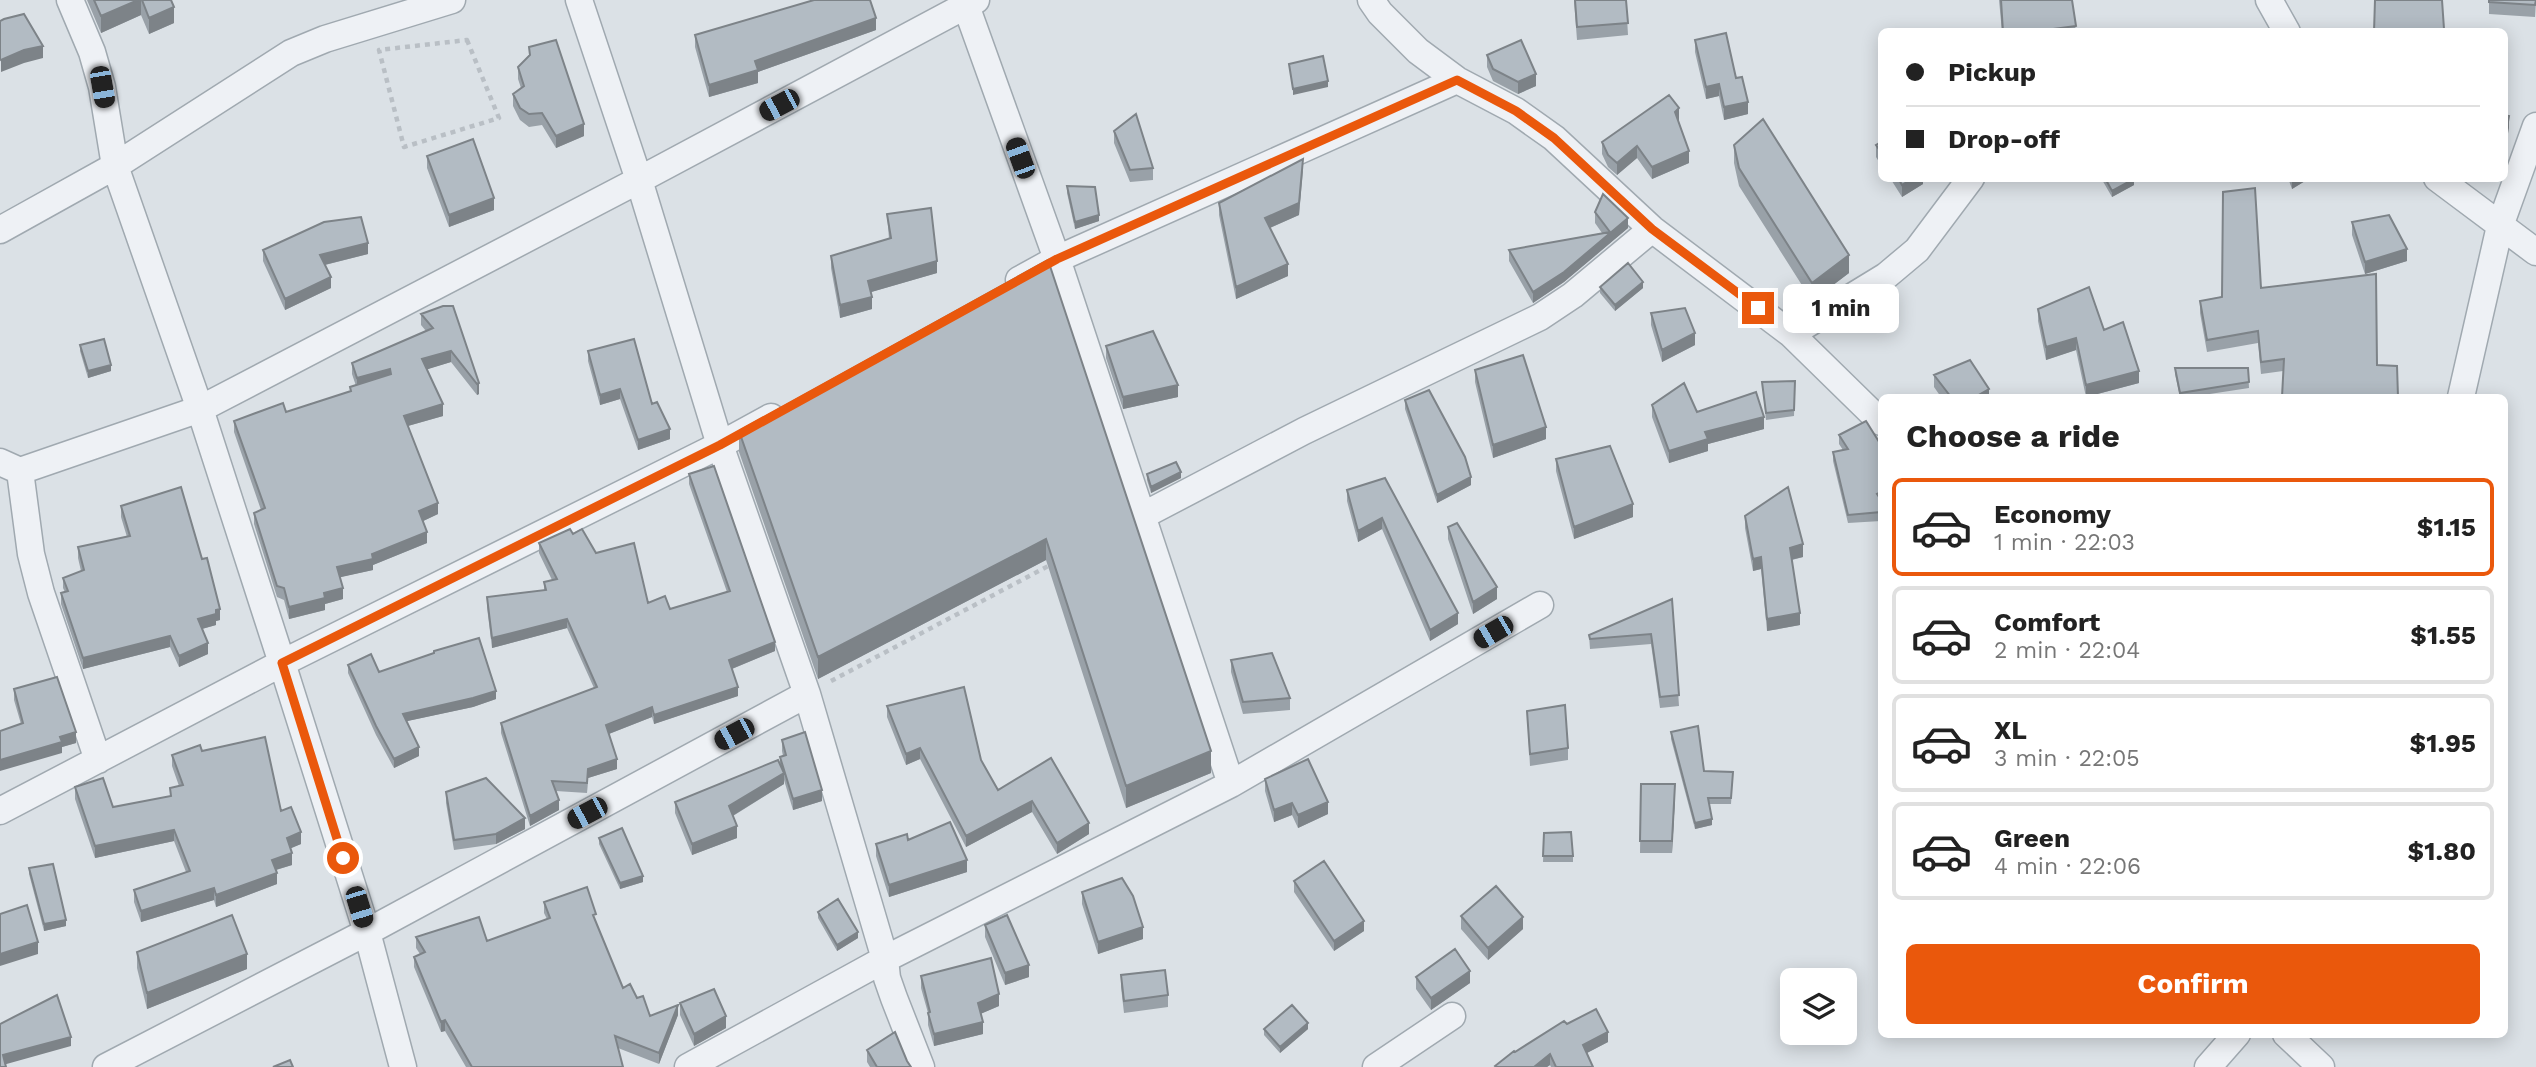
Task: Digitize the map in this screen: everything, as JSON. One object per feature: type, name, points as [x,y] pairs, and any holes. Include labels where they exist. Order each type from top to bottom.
[{"type":"street","points":[[71,0],[92,52],[102,87],[116,166],[200,409],[282,663],[367,932],[403,1067]]},
{"type":"street","points":[[0,230],[116,166],[290,53],[325,39],[452,0]]},
{"type":"street","points":[[579,0],[639,180],[720,445],[807,694],[885,959],[887,978],[921,1067]]},
{"type":"street","points":[[1371,0],[1380,13],[1418,51],[1457,80],[1516,111],[1554,138],[1652,229],[1791,334],[1878,419]]},
{"type":"street","points":[[2269,0],[2285,28]]},
{"type":"street","points":[[98,760],[41,593],[10,467],[200,409],[639,180],[968,2],[1057,259],[1231,784]]},
{"type":"street","points":[[996,292],[1057,259],[1457,80]]},
{"type":"street","points":[[2462,394],[2500,226],[2536,126]]},
{"type":"street","points":[[1791,334],[1886,276],[1917,250],[1968,182]]},
{"type":"street","points":[[2442,182],[2536,252]]},
{"type":"street","points":[[1142,516],[1304,431],[1540,317],[1573,295],[1652,229]]},
{"type":"street","points":[[0,811],[282,663],[720,445],[792,405]]},
{"type":"street","points":[[688,1067],[885,959],[1231,784],[1540,605]]},
{"type":"street","points":[[106,1067],[367,932],[807,694]]},
{"type":"street","points":[[1376,1067],[1452,1016]]},
{"type":"street","points":[[2208,1067],[2233,1038]]},
{"type":"street","points":[[2290,1047],[2321,1067]]},
{"type":"path","points":[[467,40],[499,118],[404,147],[379,50],[467,40]]},
{"type":"path","points":[[807,694],[1059,560]]},
{"type":"building","points":[[94,0],[138,0],[101,16]]},
{"type":"building","points":[[142,0],[171,0],[174,7],[149,18]]},
{"type":"building","points":[[814,0],[870,0],[876,18],[755,61],[758,70],[709,85],[695,35]]},
{"type":"building","points":[[1575,0],[1626,0],[1628,23],[1577,27]]},
{"type":"building","points":[[2001,0],[2072,0],[2076,26],[2003,28]]},
{"type":"building","points":[[2375,0],[2442,0],[2444,28],[2374,28]]},
{"type":"building","points":[[2489,0],[2536,0],[2535,5]]},
{"type":"building","points":[[24,14],[43,46],[24,50],[1,60],[0,21]]},
{"type":"building","points":[[1726,33],[1736,78],[1742,77],[1748,102],[1724,107],[1719,84],[1706,87],[1695,40]]},
{"type":"building","points":[[556,40],[584,124],[556,136],[542,113],[529,114],[520,108],[513,94],[524,86],[518,67],[530,55],[529,47]]},
{"type":"building","points":[[1521,40],[1536,74],[1518,82],[1493,69],[1487,55]]},
{"type":"building","points":[[1323,56],[1328,81],[1293,89],[1289,64]]},
{"type":"building","points":[[1669,95],[1679,108],[1675,112],[1689,151],[1652,167],[1637,146],[1617,163],[1608,155],[1602,142]]},
{"type":"building","points":[[1136,114],[1153,168],[1130,170],[1114,131]]},
{"type":"building","points":[[1763,119],[1849,255],[1812,283],[1739,168],[1734,145]]},
{"type":"building","points":[[473,139],[494,198],[449,215],[427,156]]},
{"type":"building","points":[[1303,159],[1299,203],[1265,218],[1288,264],[1236,287],[1219,203]]},
{"type":"building","points":[[2107,182],[2128,182],[2112,191]]},
{"type":"building","points":[[1067,186],[1095,187],[1099,215],[1075,222]]},
{"type":"building","points":[[2255,188],[2261,288],[2376,274],[2377,365],[2397,366],[2398,394],[2282,394],[2284,359],[2261,362],[2258,331],[2207,340],[2200,301],[2222,297],[2223,192]]},
{"type":"building","points":[[1603,194],[1628,218],[1564,272],[1533,292],[1509,250],[1610,232],[1595,212]]},
{"type":"building","points":[[931,208],[937,261],[868,281],[872,297],[840,305],[831,256],[891,238],[887,214]]},
{"type":"building","points":[[2389,215],[2407,249],[2365,262],[2352,222]]},
{"type":"building","points":[[361,217],[368,243],[320,255],[331,277],[285,299],[263,250],[324,222]]},
{"type":"building","points":[[1048,260],[1211,751],[1126,786],[1046,539],[818,657],[739,431]]},
{"type":"building","points":[[1628,263],[1643,282],[1615,305],[1600,287]]},
{"type":"building","points":[[2089,287],[2104,330],[2123,322],[2139,371],[2086,385],[2076,338],[2046,347],[2038,309]]},
{"type":"building","points":[[443,306],[453,306],[479,383],[477,384],[451,351],[422,359],[443,404],[404,416],[438,503],[419,511],[427,532],[372,554],[373,559],[337,567],[343,588],[324,593],[325,598],[289,607],[284,588],[277,586],[254,513],[265,508],[234,421],[283,403],[286,412],[351,391],[350,387],[391,374],[390,369],[357,378],[352,363],[433,328],[421,314]]},
{"type":"building","points":[[1685,308],[1695,333],[1662,350],[1651,313]]},
{"type":"building","points":[[1153,331],[1178,385],[1123,397],[1106,346]]},
{"type":"building","points":[[104,339],[111,365],[88,371],[80,345]]},
{"type":"building","points":[[634,339],[652,404],[657,402],[670,429],[638,440],[620,389],[600,395],[588,351]]},
{"type":"building","points":[[1523,355],[1546,427],[1493,445],[1475,370]]},
{"type":"building","points":[[1970,360],[1989,389],[1980,394],[1949,394],[1934,375]]},
{"type":"building","points":[[2175,368],[2248,368],[2249,382],[2180,393]]},
{"type":"building","points":[[1795,381],[1794,410],[1766,413],[1762,382]]},
{"type":"building","points":[[1684,383],[1697,412],[1756,392],[1764,417],[1705,432],[1708,439],[1669,451],[1652,405]]},
{"type":"building","points":[[1429,390],[1465,457],[1471,477],[1437,495],[1405,400]]},
{"type":"building","points":[[1866,421],[1878,440],[1878,512],[1848,515],[1833,452],[1848,449],[1839,435]]},
{"type":"building","points":[[1610,446],[1633,504],[1574,527],[1556,459]]},
{"type":"building","points":[[1176,462],[1181,472],[1151,487],[1147,474]]},
{"type":"building","points":[[714,466],[775,642],[729,660],[738,687],[654,715],[652,707],[606,725],[617,759],[588,769],[587,783],[552,781],[559,800],[530,816],[501,723],[597,687],[567,619],[492,638],[487,597],[546,590],[544,582],[557,579],[539,543],[570,529],[573,534],[582,529],[596,553],[634,543],[648,603],[665,596],[670,609],[730,591],[689,474]]},
{"type":"building","points":[[1385,478],[1458,613],[1430,630],[1382,518],[1358,531],[1347,490]]},
{"type":"building","points":[[181,487],[202,559],[207,558],[220,609],[216,610],[216,614],[198,619],[208,643],[179,656],[170,636],[83,658],[61,593],[68,591],[63,578],[84,570],[78,547],[130,536],[121,506]]},
{"type":"building","points":[[1788,487],[1803,544],[1790,548],[1800,613],[1767,619],[1761,557],[1753,559],[1745,516]]},
{"type":"building","points":[[1457,523],[1497,587],[1473,602],[1448,527]]},
{"type":"building","points":[[1672,599],[1679,695],[1660,697],[1651,634],[1590,639],[1589,635]]},
{"type":"building","points":[[479,638],[496,691],[403,714],[419,747],[394,759],[348,665],[371,654],[379,672],[434,651]]},
{"type":"building","points":[[1272,653],[1290,698],[1243,702],[1231,660]]},
{"type":"building","points":[[57,677],[76,732],[60,737],[62,742],[0,760],[0,731],[23,723],[14,689]]},
{"type":"building","points":[[964,687],[981,760],[998,790],[1051,758],[1089,823],[1057,843],[1032,801],[966,836],[920,748],[906,754],[887,706]]},
{"type":"building","points":[[1565,705],[1568,748],[1530,754],[1527,711]]},
{"type":"building","points":[[1698,726],[1704,771],[1733,772],[1731,798],[1708,798],[1712,819],[1695,823],[1671,732]]},
{"type":"building","points":[[805,732],[822,790],[793,799],[780,757],[786,755],[782,740]]},
{"type":"building","points":[[265,737],[281,811],[291,807],[301,832],[287,838],[292,853],[272,860],[277,873],[216,895],[214,888],[141,911],[134,890],[190,871],[174,830],[95,846],[75,787],[103,778],[113,807],[171,796],[170,788],[183,785],[172,755],[200,745],[202,751]]},
{"type":"building","points":[[1308,759],[1328,802],[1298,815],[1292,803],[1274,810],[1265,779]]},
{"type":"building","points":[[778,760],[784,773],[729,806],[737,826],[692,844],[675,802]]},
{"type":"building","points":[[486,778],[525,818],[496,834],[454,840],[446,792]]},
{"type":"building","points":[[1641,784],[1675,784],[1672,841],[1640,841]]},
{"type":"building","points":[[950,822],[967,860],[889,885],[876,844],[907,834],[908,840]]},
{"type":"building","points":[[622,828],[643,876],[620,883],[599,838]]},
{"type":"building","points":[[1571,832],[1573,856],[1543,856],[1544,833]]},
{"type":"building","points":[[1324,861],[1364,921],[1334,941],[1294,881]]},
{"type":"building","points":[[53,864],[66,920],[44,924],[29,868]]},
{"type":"building","points":[[1122,878],[1133,896],[1143,927],[1098,942],[1082,892]]},
{"type":"building","points":[[1496,886],[1523,917],[1488,948],[1461,916]]},
{"type":"building","points":[[587,887],[596,914],[593,915],[623,988],[630,984],[637,998],[643,996],[650,1016],[678,1005],[659,1053],[615,1036],[623,1067],[472,1067],[445,1020],[441,1022],[414,957],[425,952],[416,937],[479,917],[487,941],[550,918],[544,902]]},
{"type":"building","points":[[838,899],[858,932],[837,945],[818,912]]},
{"type":"building","points":[[27,905],[38,942],[0,954],[0,914]]},
{"type":"building","points":[[232,915],[247,954],[147,993],[137,952]]},
{"type":"building","points":[[1007,915],[1029,965],[1005,973],[985,925]]},
{"type":"building","points":[[1455,949],[1470,971],[1431,998],[1416,977]]},
{"type":"building","points":[[991,958],[999,994],[978,1003],[983,1022],[934,1034],[921,976]]},
{"type":"building","points":[[1165,970],[1168,995],[1124,1001],[1121,975]]},
{"type":"building","points":[[714,989],[726,1016],[694,1034],[680,1003]]},
{"type":"building","points":[[57,995],[71,1037],[3,1055],[6,1067],[0,1067],[0,1024]]},
{"type":"building","points":[[1292,1005],[1308,1023],[1280,1047],[1264,1029]]},
{"type":"building","points":[[1596,1009],[1608,1032],[1583,1045],[1593,1067],[1556,1067],[1550,1054],[1534,1067],[1495,1066],[1514,1051],[1564,1021],[1567,1024]]},
{"type":"building","points":[[895,1032],[911,1067],[877,1067],[867,1050]]},
{"type":"building","points":[[290,1060],[293,1067],[273,1067]]},
{"type":"route","points":[[343,858],[282,663],[720,445],[1057,259],[1457,80],[1516,111],[1554,138],[1652,229],[1758,308]]}]
